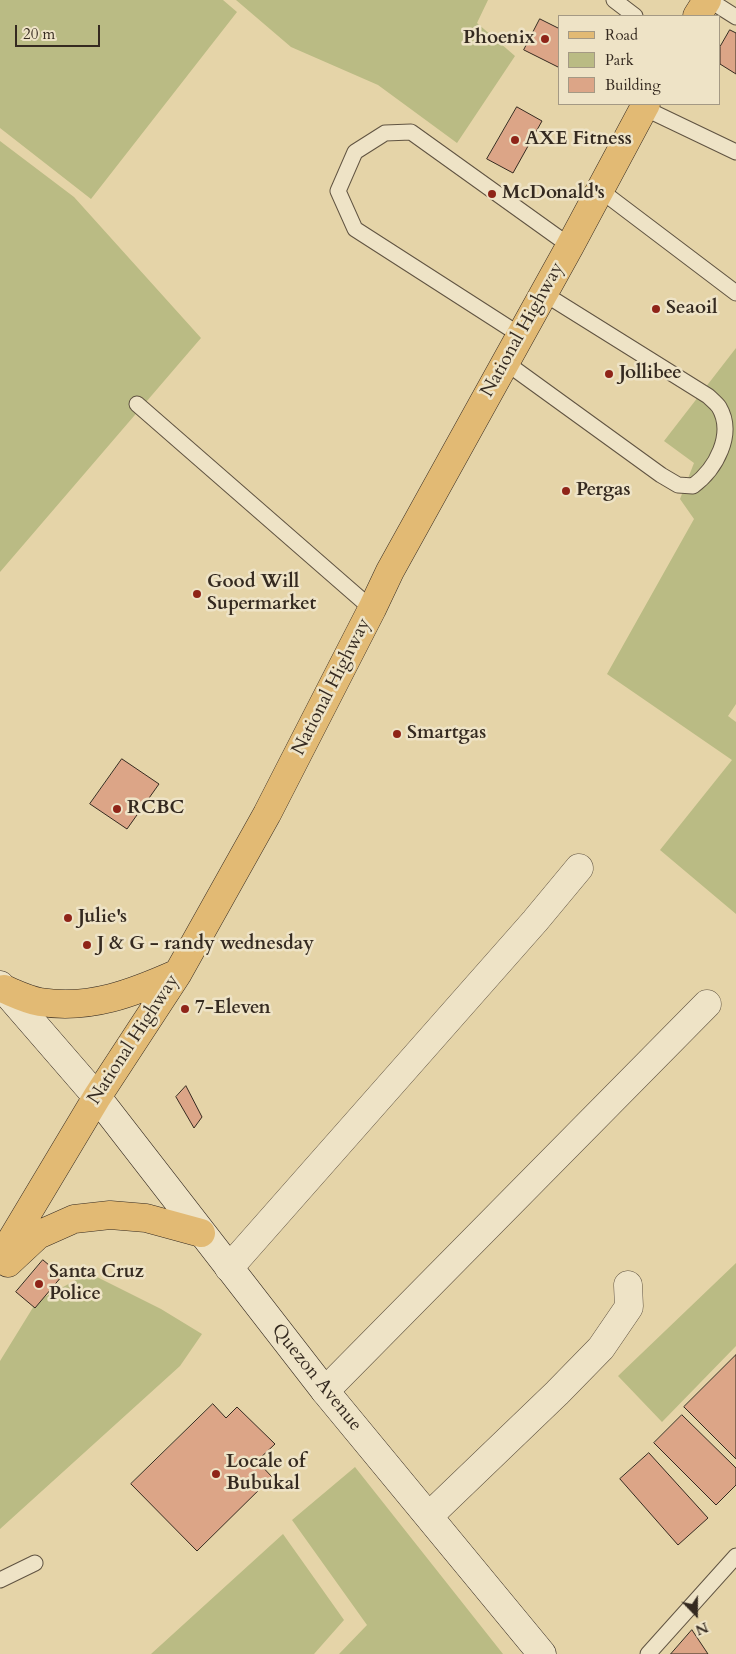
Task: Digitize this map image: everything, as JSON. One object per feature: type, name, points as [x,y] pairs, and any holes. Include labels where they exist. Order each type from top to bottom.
[{"type":"main road","points":[[698,15],[708,0]]},
{"type":"main road","name":"National Highway","points":[[0,1259],[96,1097],[178,974],[268,814],[390,571],[570,246],[645,106]]},
{"type":"main road","points":[[2,987],[39,1002],[64,1004],[92,1002],[114,999],[178,974]]},
{"type":"main road","points":[[0,1271],[38,1235],[74,1219],[110,1215],[146,1218],[200,1233]]},
{"type":"street","points":[[228,1268],[535,921],[579,868]]},
{"type":"street","name":"Quezon Avenue","points":[[2,987],[96,1097],[200,1233],[325,1391],[542,1654]]},
{"type":"street","points":[[325,1391],[707,1004]]},
{"type":"street","points":[[430,1516],[601,1348],[629,1307],[628,1285]]},
{"type":"lane","points":[[614,0],[634,15]]},
{"type":"lane","points":[[708,0],[736,18]]},
{"type":"lane","points":[[645,106],[736,152]]},
{"type":"lane","points":[[520,335],[355,229],[338,191],[355,152],[386,133],[411,132],[570,246]]},
{"type":"lane","points":[[600,190],[736,293]]},
{"type":"lane","points":[[505,362],[654,470],[678,485],[694,486],[705,477],[715,463],[723,443],[726,424],[718,406],[708,396],[543,293]]},
{"type":"lane","points":[[137,404],[372,609]]},
{"type":"lane","points":[[648,1654],[736,1556]]},
{"type":"lane","points":[[0,1580],[35,1563]]},
{"type":"green space","points":[[0,0],[223,0],[237,12],[91,199],[0,128]]},
{"type":"green space","points":[[236,0],[488,0],[477,23],[515,56],[457,143],[378,85],[291,47]]},
{"type":"green space","points":[[0,141],[74,197],[201,338],[0,572]]},
{"type":"green space","points":[[736,348],[736,704],[728,716],[736,722],[736,914],[660,850],[732,760],[607,674],[694,519],[680,499],[694,463],[664,441]]},
{"type":"green space","points":[[736,1263],[736,1346],[662,1422],[618,1376]]},
{"type":"green space","points":[[89,1273],[161,1309],[202,1334],[180,1366],[0,1529],[0,1361],[37,1301]]},
{"type":"green space","points":[[355,1467],[503,1654],[339,1654],[367,1625],[292,1520]]},
{"type":"green space","points":[[283,1534],[344,1620],[314,1654],[151,1654]]},
{"type":"building","name":"Phoenix","points":[[540,19],[558,28],[558,67],[524,50]]},
{"type":"building","points":[[730,30],[736,33],[736,74],[721,65],[721,45]]},
{"type":"building","name":"AXE Fitness","points":[[517,107],[542,121],[513,173],[487,159]]},
{"type":"building","points":[[122,759],[159,784],[127,829],[90,804]]},
{"type":"building","points":[[186,1086],[202,1117],[194,1128],[176,1097]]},
{"type":"building","name":"Santa Cruz Police","points":[[43,1260],[62,1276],[35,1308],[16,1292]]},
{"type":"building","points":[[736,1355],[736,1459],[684,1407]]},
{"type":"building","points":[[213,1404],[226,1418],[237,1407],[275,1444],[257,1461],[272,1477],[197,1551],[131,1484]]},
{"type":"building","points":[[682,1415],[736,1468],[736,1485],[716,1505],[654,1443]]},
{"type":"building","points":[[649,1453],[708,1518],[678,1545],[620,1479]]},
{"type":"building","points":[[692,1630],[708,1654],[671,1654]]},
{"type":"place","name":"Phoenix","points":[[545,39]]},
{"type":"place","name":"AXE Fitness","points":[[515,140]]},
{"type":"place","name":"McDonald's","points":[[492,194]]},
{"type":"place","name":"Seaoil","points":[[656,309]]},
{"type":"place","name":"Jollibee","points":[[609,374]]},
{"type":"place","name":"Pergas","points":[[566,491]]},
{"type":"place","name":"Good Will Supermarket","points":[[197,594]]},
{"type":"place","name":"Smartgas","points":[[397,734]]},
{"type":"place","name":"RCBC","points":[[117,809]]},
{"type":"place","name":"Julie's","points":[[68,918]]},
{"type":"place","name":"J & G - randy wednesday","points":[[87,945]]},
{"type":"place","name":"7-Eleven","points":[[185,1009]]},
{"type":"place","name":"Santa Cruz Police","points":[[39,1284]]},
{"type":"place","name":"Locale of Bubukal","points":[[216,1474]]}]
